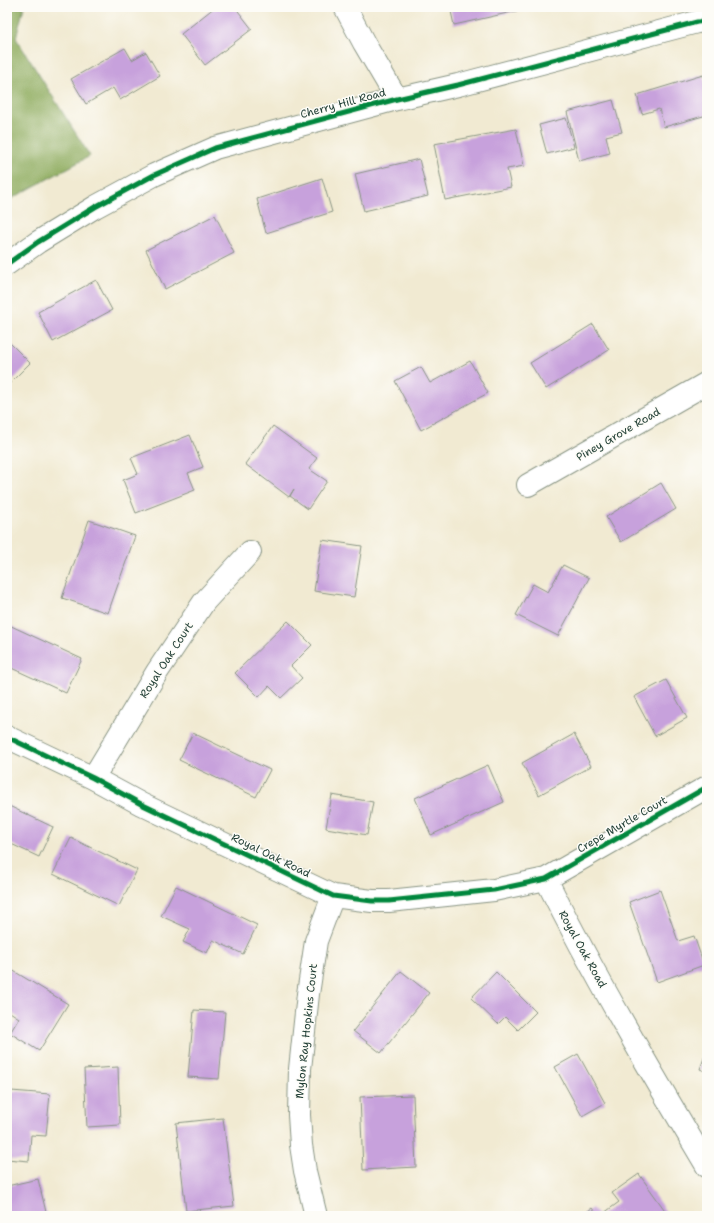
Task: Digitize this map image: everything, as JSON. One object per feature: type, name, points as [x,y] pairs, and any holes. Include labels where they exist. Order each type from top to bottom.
[{"type":"street","points":[[345,7],[396,99]]},
{"type":"street","name":"Cherry Hill Road","points":[[7,264],[38,242],[95,206],[154,175],[215,148],[396,99],[458,85],[697,22],[707,21]]},
{"type":"street","name":"Piney Grove Road","points":[[528,485],[707,383]]},
{"type":"street","name":"Royal Oak Court","points":[[93,778],[157,672],[204,602],[250,552]]},
{"type":"street","name":"Royal Oak Road","points":[[7,737],[93,778],[141,804],[333,896],[372,901],[389,901],[494,890],[546,879],[565,917],[657,1082],[707,1166]]},
{"type":"street","name":"Crepe Myrtle Court","points":[[546,879],[707,787]]},
{"type":"street","name":"Mylon Ray Hopkins Court","points":[[316,1216],[301,1145],[299,1114],[300,1069],[308,994],[316,941],[333,896]]},
{"type":"green space","points":[[7,7],[24,7],[16,38],[90,156],[9,200],[7,198]]},
{"type":"building","points":[[215,7],[235,7],[252,29],[205,65],[181,34]]},
{"type":"building","points":[[450,7],[520,7],[521,10],[454,25]]},
{"type":"building","points":[[125,48],[132,60],[146,52],[160,76],[120,100],[113,88],[86,104],[71,79]]},
{"type":"building","points":[[703,75],[707,87],[707,115],[664,127],[659,109],[642,114],[637,95]]},
{"type":"building","points":[[613,100],[622,132],[606,136],[610,153],[579,161],[567,112]]},
{"type":"building","points":[[566,118],[574,147],[547,154],[539,125]]},
{"type":"building","points":[[516,129],[524,166],[507,169],[511,187],[445,200],[434,144]]},
{"type":"building","points":[[419,159],[428,196],[364,211],[355,174]]},
{"type":"building","points":[[322,178],[332,212],[266,233],[257,199]]},
{"type":"building","points":[[215,215],[234,253],[165,289],[146,250]]},
{"type":"building","points":[[96,280],[112,310],[53,342],[38,312]]},
{"type":"building","points":[[593,324],[609,350],[546,389],[530,363]]},
{"type":"building","points":[[7,340],[30,363],[7,386]]},
{"type":"building","points":[[470,361],[488,393],[421,430],[395,381],[421,367],[430,383]]},
{"type":"building","points":[[273,426],[317,458],[309,469],[327,481],[308,509],[290,496],[294,489],[289,497],[245,464]]},
{"type":"building","points":[[190,435],[203,467],[188,473],[195,490],[136,513],[123,480],[138,474],[131,458]]},
{"type":"building","points":[[661,483],[676,509],[621,542],[606,517]]},
{"type":"building","points":[[89,520],[135,536],[108,613],[62,598]]},
{"type":"building","points":[[322,540],[362,546],[354,597],[314,591]]},
{"type":"building","points":[[563,565],[589,578],[558,636],[516,615],[533,584],[548,592]]},
{"type":"building","points":[[288,621],[312,645],[291,666],[302,678],[281,698],[269,686],[259,697],[235,673]]},
{"type":"building","points":[[7,624],[82,659],[66,693],[7,666]]},
{"type":"building","points":[[666,680],[687,718],[655,736],[634,697]]},
{"type":"building","points":[[193,733],[270,770],[256,797],[179,760]]},
{"type":"building","points":[[574,734],[591,766],[539,795],[522,763]]},
{"type":"building","points":[[488,765],[504,802],[431,835],[415,798]]},
{"type":"building","points":[[332,795],[373,802],[367,835],[326,828]]},
{"type":"building","points":[[7,805],[53,827],[39,857],[7,842]]},
{"type":"building","points":[[71,838],[137,870],[119,906],[53,874]]},
{"type":"building","points":[[176,886],[257,925],[243,954],[213,940],[207,953],[183,942],[190,929],[161,916]]},
{"type":"building","points":[[660,890],[678,941],[694,936],[704,965],[657,982],[629,902]]},
{"type":"building","points":[[7,967],[68,1004],[39,1051],[10,1033],[19,1018],[7,1010]]},
{"type":"building","points":[[401,971],[429,993],[381,1053],[353,1031]]},
{"type":"building","points":[[496,972],[536,1012],[518,1030],[505,1017],[498,1024],[471,998]]},
{"type":"building","points":[[194,1010],[225,1012],[219,1079],[188,1077]]},
{"type":"building","points":[[707,1050],[707,1072],[700,1069]]},
{"type":"building","points":[[578,1054],[605,1103],[582,1116],[555,1067]]},
{"type":"building","points":[[118,1067],[120,1125],[87,1127],[84,1069]]},
{"type":"building","points":[[11,1091],[50,1094],[46,1136],[31,1135],[29,1161],[7,1159],[7,1130]]},
{"type":"building","points":[[413,1095],[416,1167],[363,1170],[360,1097]]},
{"type":"building","points":[[223,1118],[234,1206],[186,1211],[176,1123]]},
{"type":"building","points":[[639,1174],[669,1216],[600,1216],[619,1202],[612,1193]]},
{"type":"building","points":[[38,1179],[47,1216],[7,1216],[7,1186]]},
{"type":"building","points":[[592,1208],[598,1216],[581,1216]]},
{"type":"cycle path","points":[[7,264],[38,242],[95,207],[154,175],[215,148],[397,99],[458,85],[697,22],[707,21]]},
{"type":"cycle path","points":[[7,737],[93,778],[141,804],[333,896],[372,901],[389,901],[494,890],[546,879],[707,787]]}]
